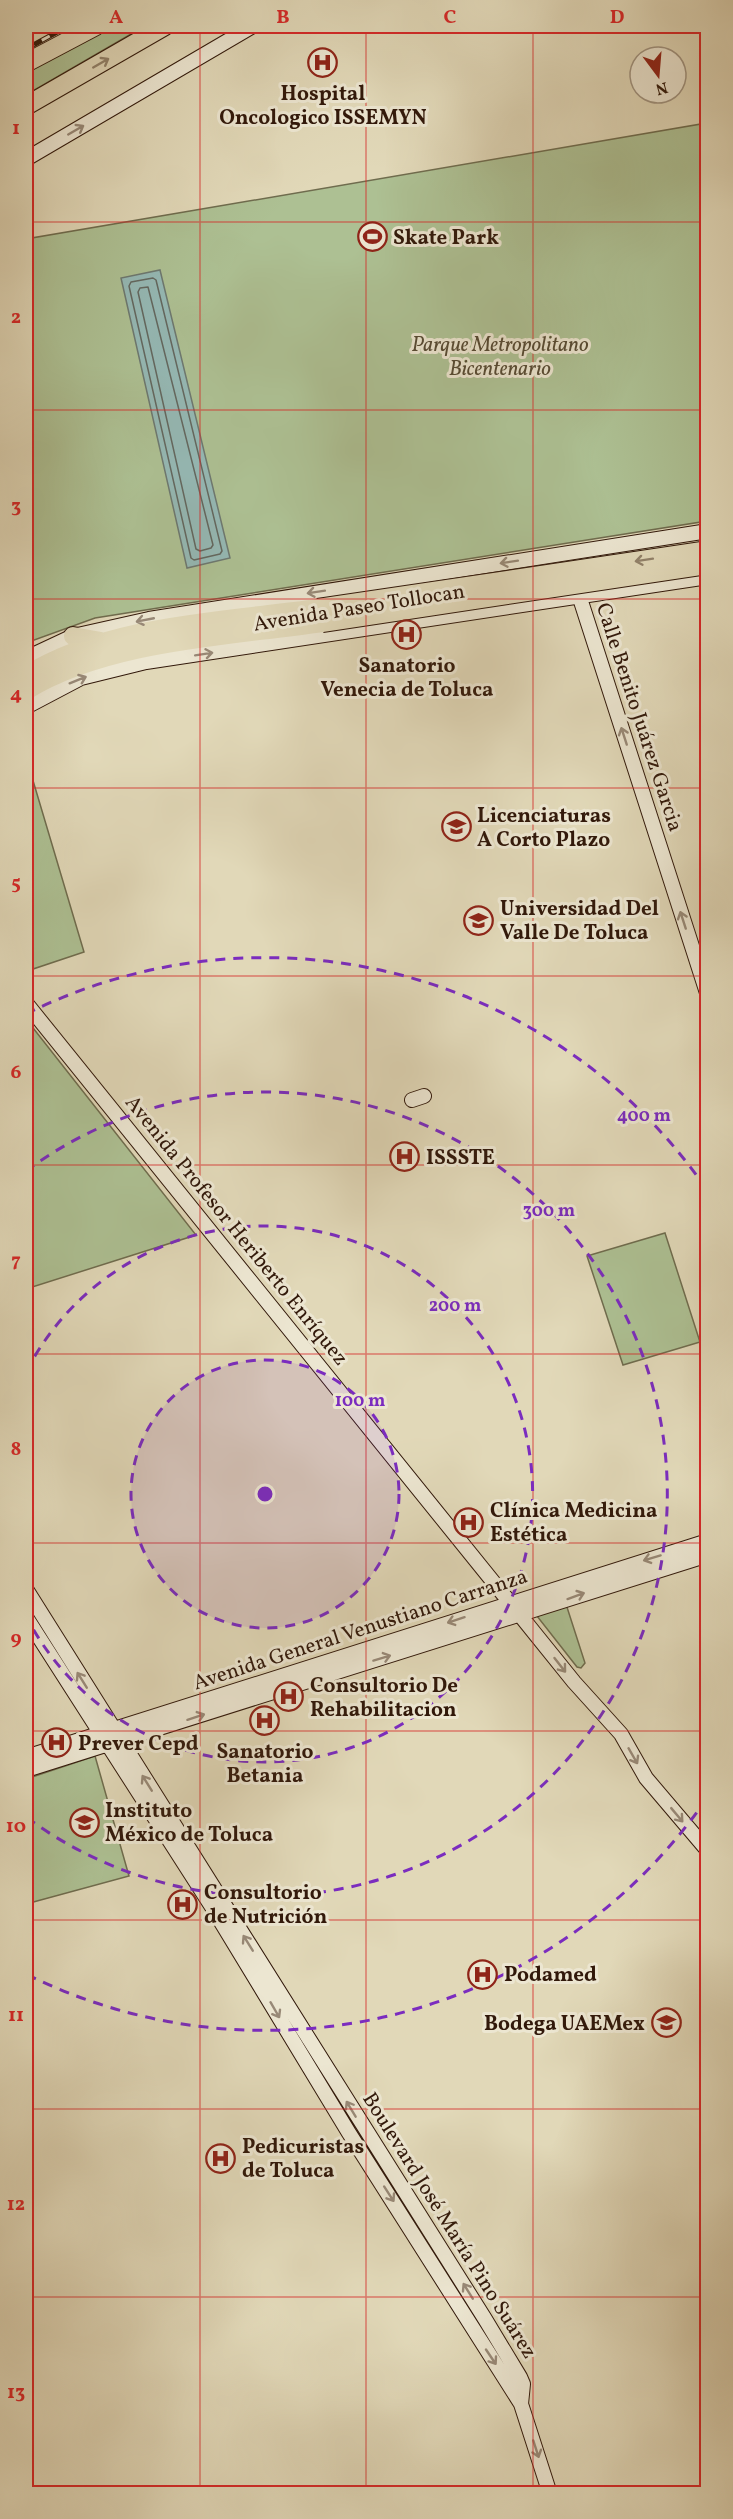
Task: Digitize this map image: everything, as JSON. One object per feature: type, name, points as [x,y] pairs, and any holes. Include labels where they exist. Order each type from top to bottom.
[{"type":"highway","points":[[26,63],[96,26]]},
{"type":"highway","points":[[26,106],[166,26]]},
{"type":"highway","name":"Avenida Paseo Tollocan","points":[[26,675],[50,660],[102,642],[148,632],[320,615],[706,558]]},
{"type":"highway","name":"Avenida Paseo Tollocan","points":[[26,692],[48,678],[83,664],[126,653],[320,615]]},
{"type":"highway","points":[[50,660],[67,638],[102,642]]},
{"type":"highway","points":[[146,662],[175,644]]},
{"type":"main road","points":[[26,159],[253,26]]},
{"type":"main road","name":"Avenida Paseo Tollocan","points":[[26,658],[67,638],[159,617],[708,531]]},
{"type":"main road","points":[[607,546],[596,559],[595,566],[599,578],[613,591]]},
{"type":"main road","name":"Calle Benito Juárez Garcia","points":[[566,553],[708,996]]},
{"type":"main road","name":"Avenida Paseo Tollocan","points":[[26,707],[81,678],[146,662],[708,577]]},
{"type":"main road","name":"Avenida Profesor Heriberto Enríquez","points":[[26,1003],[574,1682],[621,1734],[646,1778],[708,1851]]},
{"type":"main road","name":"Avenida General Venustiano Carranza","points":[[26,1770],[110,1737],[511,1602],[708,1541]]},
{"type":"main road","name":"Avenida General Venustiano Carranza","points":[[26,1757],[110,1737],[708,1555]]},
{"type":"main road","name":"Boulevard José María Pino Suárez","points":[[26,1589],[110,1737],[307,2065],[521,2404]]},
{"type":"main road","name":"Boulevard José María Pino Suárez","points":[[26,1617],[110,1737],[485,2319],[523,2384],[521,2404]]},
{"type":"main road","points":[[471,2328],[485,2319]]},
{"type":"main road","points":[[521,2404],[550,2493]]},
{"type":"green space","points":[[109,26],[145,26],[26,95],[26,72]]},
{"type":"green space","name":"Parque Metropolitano Bicentenario","points":[[707,123],[707,521],[95,618],[26,643],[26,239]]},
{"type":"green space","points":[[26,757],[84,952],[30,970],[26,965]]},
{"type":"green space","points":[[26,1019],[196,1235],[26,1289]]},
{"type":"green space","points":[[665,1233],[700,1342],[623,1365],[587,1256]]},
{"type":"green space","points":[[565,1601],[585,1663],[581,1668],[577,1667],[533,1611]]},
{"type":"green space","name":"Instituto México de Toluca","points":[[95,1756],[129,1876],[26,1904],[26,1779]]},
{"type":"water","points":[[160,270],[230,558],[187,568],[121,278]]},
{"type":"railway","points":[[26,49],[68,26]]},
{"type":"place","name":"Hospital Oncologico ISSEMYN","points":[[323,62]]},
{"type":"place","name":"Skate Park","points":[[372,237]]},
{"type":"place","name":"Sanatorio Venecia de Toluca","points":[[407,634]]},
{"type":"place","name":"Licenciaturas A Corto Plazo","points":[[456,827]]},
{"type":"place","name":"Universidad Del Valle De Toluca","points":[[479,920]]},
{"type":"place","name":"ISSSTE","points":[[405,1157]]},
{"type":"place","name":"Clínica Medicina Estética","points":[[469,1522]]},
{"type":"place","name":"Consultorio De Rehabilitacion","points":[[289,1697]]},
{"type":"place","name":"Sanatorio Betania","points":[[265,1720]]},
{"type":"place","name":"Prever Cepd","points":[[57,1743]]},
{"type":"place","name":"Instituto México de Toluca","points":[[84,1822]]},
{"type":"place","name":"Consultorio de Nutrición","points":[[183,1904]]},
{"type":"place","name":"Podamed","points":[[483,1974]]},
{"type":"place","name":"Bodega UAEMex","points":[[666,2023]]},
{"type":"place","name":"Pedicuristas de Toluca","points":[[221,2158]]}]
